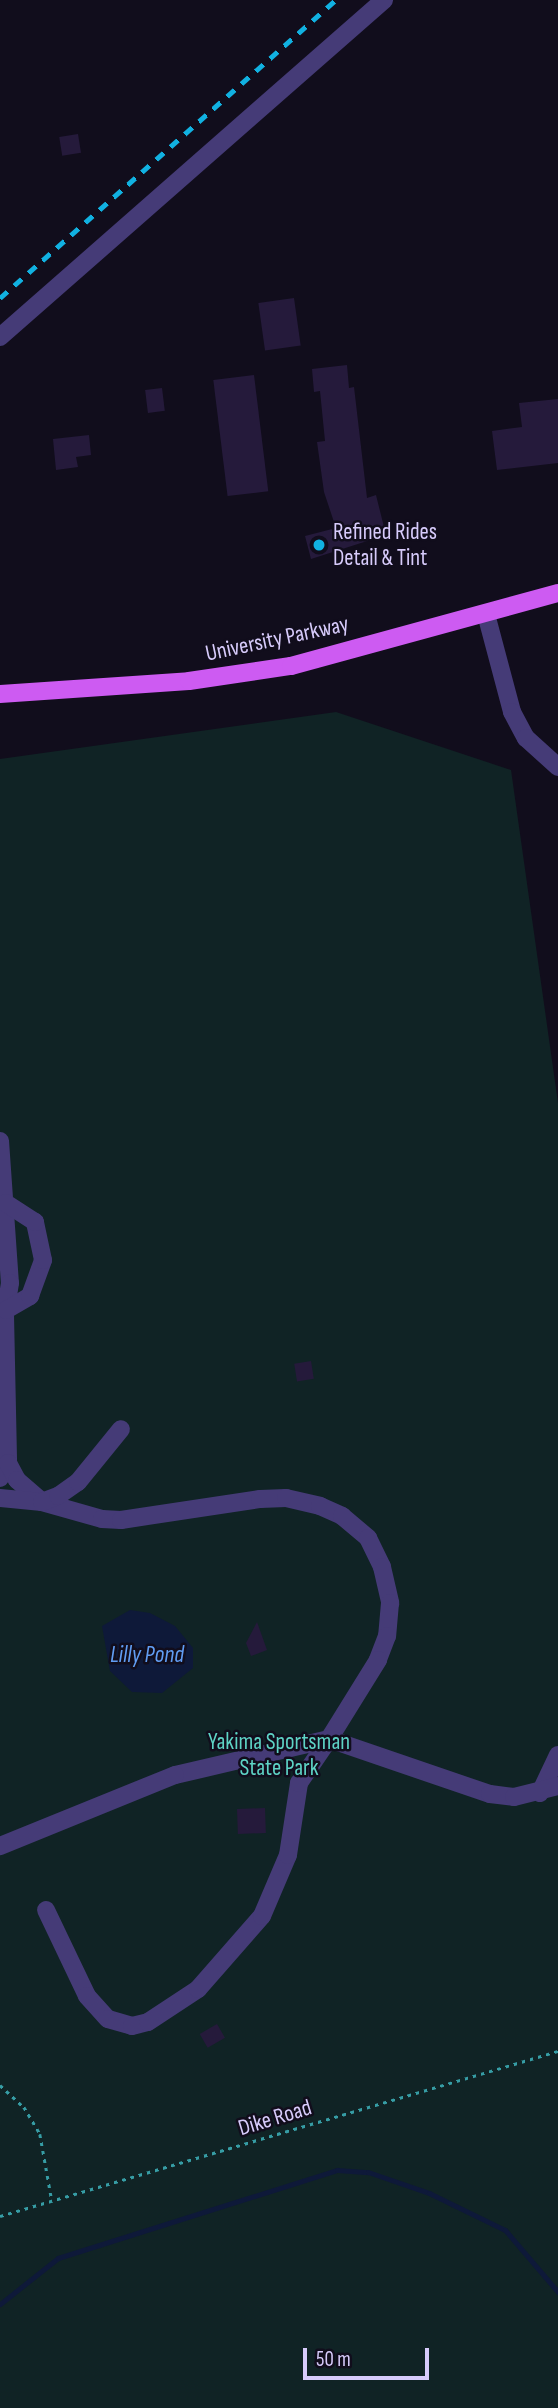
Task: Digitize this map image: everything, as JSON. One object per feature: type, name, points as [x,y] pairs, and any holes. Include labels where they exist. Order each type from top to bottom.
[{"type":"main road","name":"University Parkway","points":[[0,694],[189,681],[291,666],[558,593]]},
{"type":"street","points":[[0,337],[384,0]]},
{"type":"street","points":[[486,614],[512,712],[526,738],[558,767]]},
{"type":"street","points":[[0,1141],[6,1203],[4,1243],[10,1283],[4,1310],[4,1470],[42,1502]]},
{"type":"street","points":[[4,1310],[30,1296],[43,1261],[35,1222],[6,1203]]},
{"type":"street","points":[[42,1502],[78,1482],[121,1429]]},
{"type":"street","points":[[0,1498],[42,1502],[121,1520],[286,1498],[342,1516],[369,1538],[382,1567],[390,1603],[387,1636],[378,1660],[299,1783],[288,1855],[262,1916],[226,1961],[170,2011],[132,2026],[108,2019],[87,1996],[47,1910]]},
{"type":"street","points":[[0,1846],[33,1836],[164,1779],[329,1739],[490,1794],[514,1797],[540,1793],[558,1786]]},
{"type":"street","points":[[540,1793],[558,1755]]},
{"type":"path","name":"Dike Road","points":[[0,2216],[558,2051]]},
{"type":"path","points":[[0,2085],[24,2106],[40,2134],[52,2201]]},
{"type":"green space","name":"Yakima Sportsman State Park","points":[[336,712],[511,770],[558,1103],[558,2408],[0,2408],[0,759]]},
{"type":"water","name":"Lilly Pond","points":[[130,1610],[150,1613],[175,1626],[193,1648],[193,1668],[162,1693],[132,1692],[110,1671],[102,1626]]},
{"type":"building","points":[[78,134],[81,153],[62,156],[59,137]]},
{"type":"building","points":[[294,298],[301,346],[265,351],[258,303]]},
{"type":"building","points":[[347,365],[349,388],[354,387],[367,498],[376,495],[386,535],[311,559],[305,536],[336,528],[324,492],[317,442],[325,441],[320,391],[314,392],[312,369]]},
{"type":"building","points":[[254,375],[268,491],[228,496],[213,380]]},
{"type":"building","points":[[162,388],[165,411],[148,413],[145,390]]},
{"type":"building","points":[[558,399],[558,463],[497,470],[492,431],[522,427],[519,403]]},
{"type":"building","points":[[89,435],[91,455],[76,457],[78,467],[56,470],[53,439]]},
{"type":"building","points":[[311,1361],[314,1379],[297,1381],[294,1364]]},
{"type":"building","points":[[257,1622],[267,1650],[251,1656],[246,1643]]},
{"type":"building","points":[[265,1808],[266,1833],[238,1834],[237,1809]]},
{"type":"building","points":[[217,2024],[225,2038],[208,2048],[200,2034]]},
{"type":"waterway","points":[[0,2304],[58,2258],[337,2170],[368,2172],[429,2193],[505,2230],[558,2292]]},
{"type":"railway","points":[[0,298],[336,0]]},
{"type":"place","name":"Refined Rides Detail & Tint","points":[[319,545]]}]
